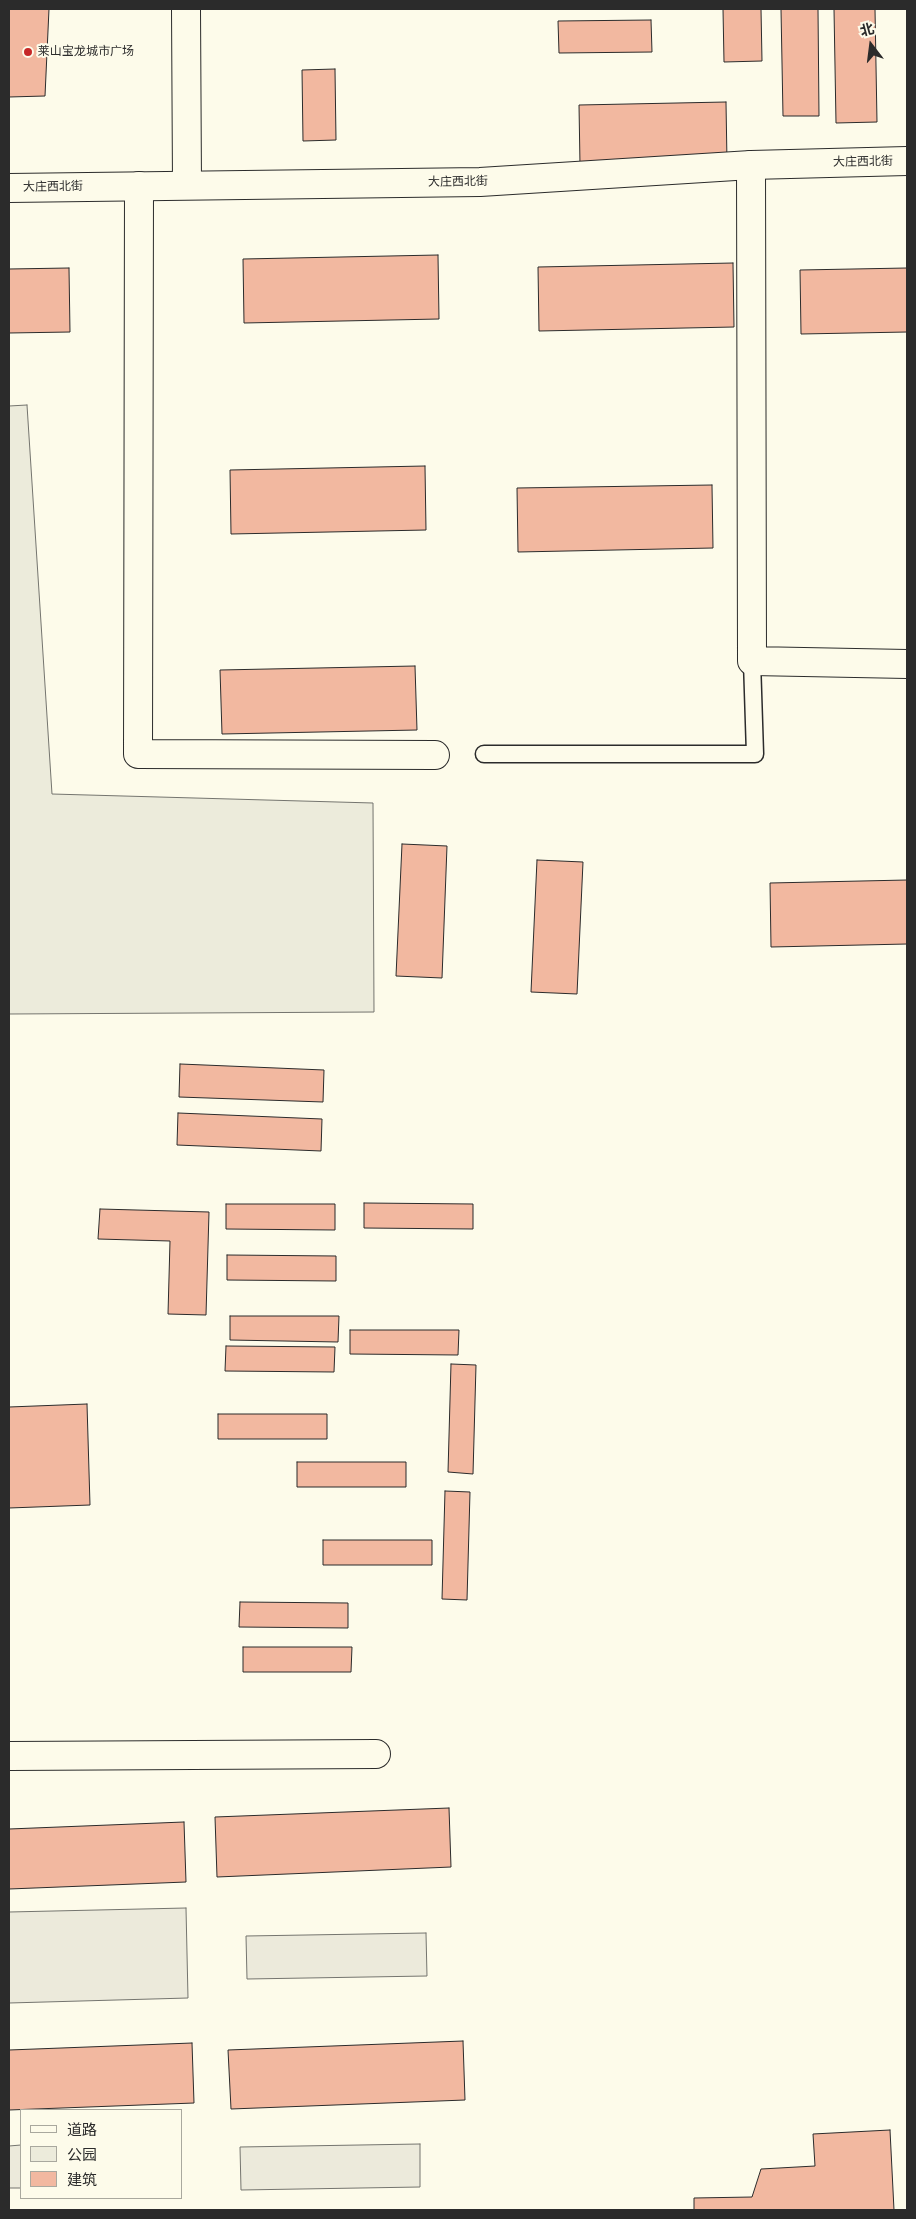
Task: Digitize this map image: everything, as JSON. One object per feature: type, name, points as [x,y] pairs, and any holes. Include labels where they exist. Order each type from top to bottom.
[{"type":"street","points":[[186,9],[187,185]]},
{"type":"street","name":"大庄西北街","points":[[9,188],[480,182],[751,165],[907,161]]},
{"type":"street","points":[[751,165],[752,661],[907,664]]},
{"type":"street","points":[[139,186],[138,754],[434,755]]},
{"type":"street","points":[[9,1756],[376,1754]]},
{"type":"lane","points":[[484,754],[755,754],[752,661]]},
{"type":"green space","points":[[27,405],[52,794],[373,803],[374,1012],[9,1014],[9,406]]},
{"type":"shaded area","points":[[186,1908],[188,1998],[9,2003],[9,1912]]},
{"type":"shaded area","points":[[426,1933],[427,1976],[247,1979],[246,1936]]},
{"type":"shaded area","points":[[420,2144],[420,2187],[241,2190],[240,2147]]},
{"type":"shaded area","points":[[20,2145],[20,2188],[9,2188],[9,2146]]},
{"type":"building","name":"莱山宝龙城市广场","points":[[9,9],[49,9],[45,96],[9,97]]},
{"type":"building","points":[[723,9],[761,9],[762,61],[724,62]]},
{"type":"building","points":[[781,9],[818,9],[819,116],[783,116]]},
{"type":"building","points":[[834,9],[875,9],[877,122],[836,123]]},
{"type":"building","points":[[651,20],[652,52],[559,53],[558,21]]},
{"type":"building","points":[[335,69],[336,140],[303,141],[302,70]]},
{"type":"building","points":[[726,102],[727,162],[580,165],[579,105]]},
{"type":"building","points":[[438,255],[439,319],[244,323],[243,259]]},
{"type":"building","points":[[733,263],[734,327],[539,331],[538,267]]},
{"type":"building","points":[[69,268],[70,332],[9,333],[9,269]]},
{"type":"building","points":[[907,268],[907,332],[801,334],[800,270]]},
{"type":"building","points":[[425,466],[426,530],[231,534],[230,470]]},
{"type":"building","points":[[712,485],[713,548],[518,552],[517,488]]},
{"type":"building","points":[[415,666],[417,730],[222,734],[220,670]]},
{"type":"building","points":[[402,844],[447,846],[442,978],[396,976]]},
{"type":"building","points":[[537,860],[583,862],[577,994],[531,992]]},
{"type":"building","points":[[907,880],[907,944],[771,947],[770,883]]},
{"type":"building","points":[[180,1064],[324,1070],[323,1102],[179,1097]]},
{"type":"building","points":[[178,1113],[322,1119],[321,1151],[177,1145]]},
{"type":"building","points":[[364,1203],[473,1204],[473,1229],[364,1228]]},
{"type":"building","points":[[226,1204],[335,1204],[335,1230],[226,1229]]},
{"type":"building","points":[[100,1209],[209,1212],[206,1315],[168,1314],[170,1241],[98,1239]]},
{"type":"building","points":[[227,1255],[336,1256],[336,1281],[227,1280]]},
{"type":"building","points":[[230,1316],[339,1316],[338,1342],[230,1340]]},
{"type":"building","points":[[350,1330],[459,1330],[458,1355],[350,1354]]},
{"type":"building","points":[[226,1346],[335,1347],[334,1372],[225,1371]]},
{"type":"building","points":[[451,1364],[476,1365],[473,1474],[448,1472]]},
{"type":"building","points":[[87,1404],[90,1505],[9,1508],[9,1407]]},
{"type":"building","points":[[218,1414],[327,1414],[327,1439],[218,1439]]},
{"type":"building","points":[[297,1462],[406,1462],[406,1487],[297,1487]]},
{"type":"building","points":[[445,1491],[470,1492],[467,1600],[442,1599]]},
{"type":"building","points":[[323,1540],[432,1540],[432,1565],[323,1565]]},
{"type":"building","points":[[240,1602],[348,1603],[348,1628],[239,1627]]},
{"type":"building","points":[[243,1647],[352,1647],[351,1672],[243,1672]]},
{"type":"building","points":[[449,1808],[451,1867],[217,1877],[215,1817]]},
{"type":"building","points":[[184,1822],[186,1882],[9,1889],[9,1829]]},
{"type":"building","points":[[463,2041],[465,2100],[231,2109],[228,2050]]},
{"type":"building","points":[[192,2043],[194,2103],[9,2110],[9,2050]]},
{"type":"building","points":[[890,2130],[894,2210],[694,2210],[694,2198],[752,2197],[761,2169],[815,2166],[813,2134]]},
{"type":"place","name":"莱山宝龙城市广场","points":[[28,52]]}]
